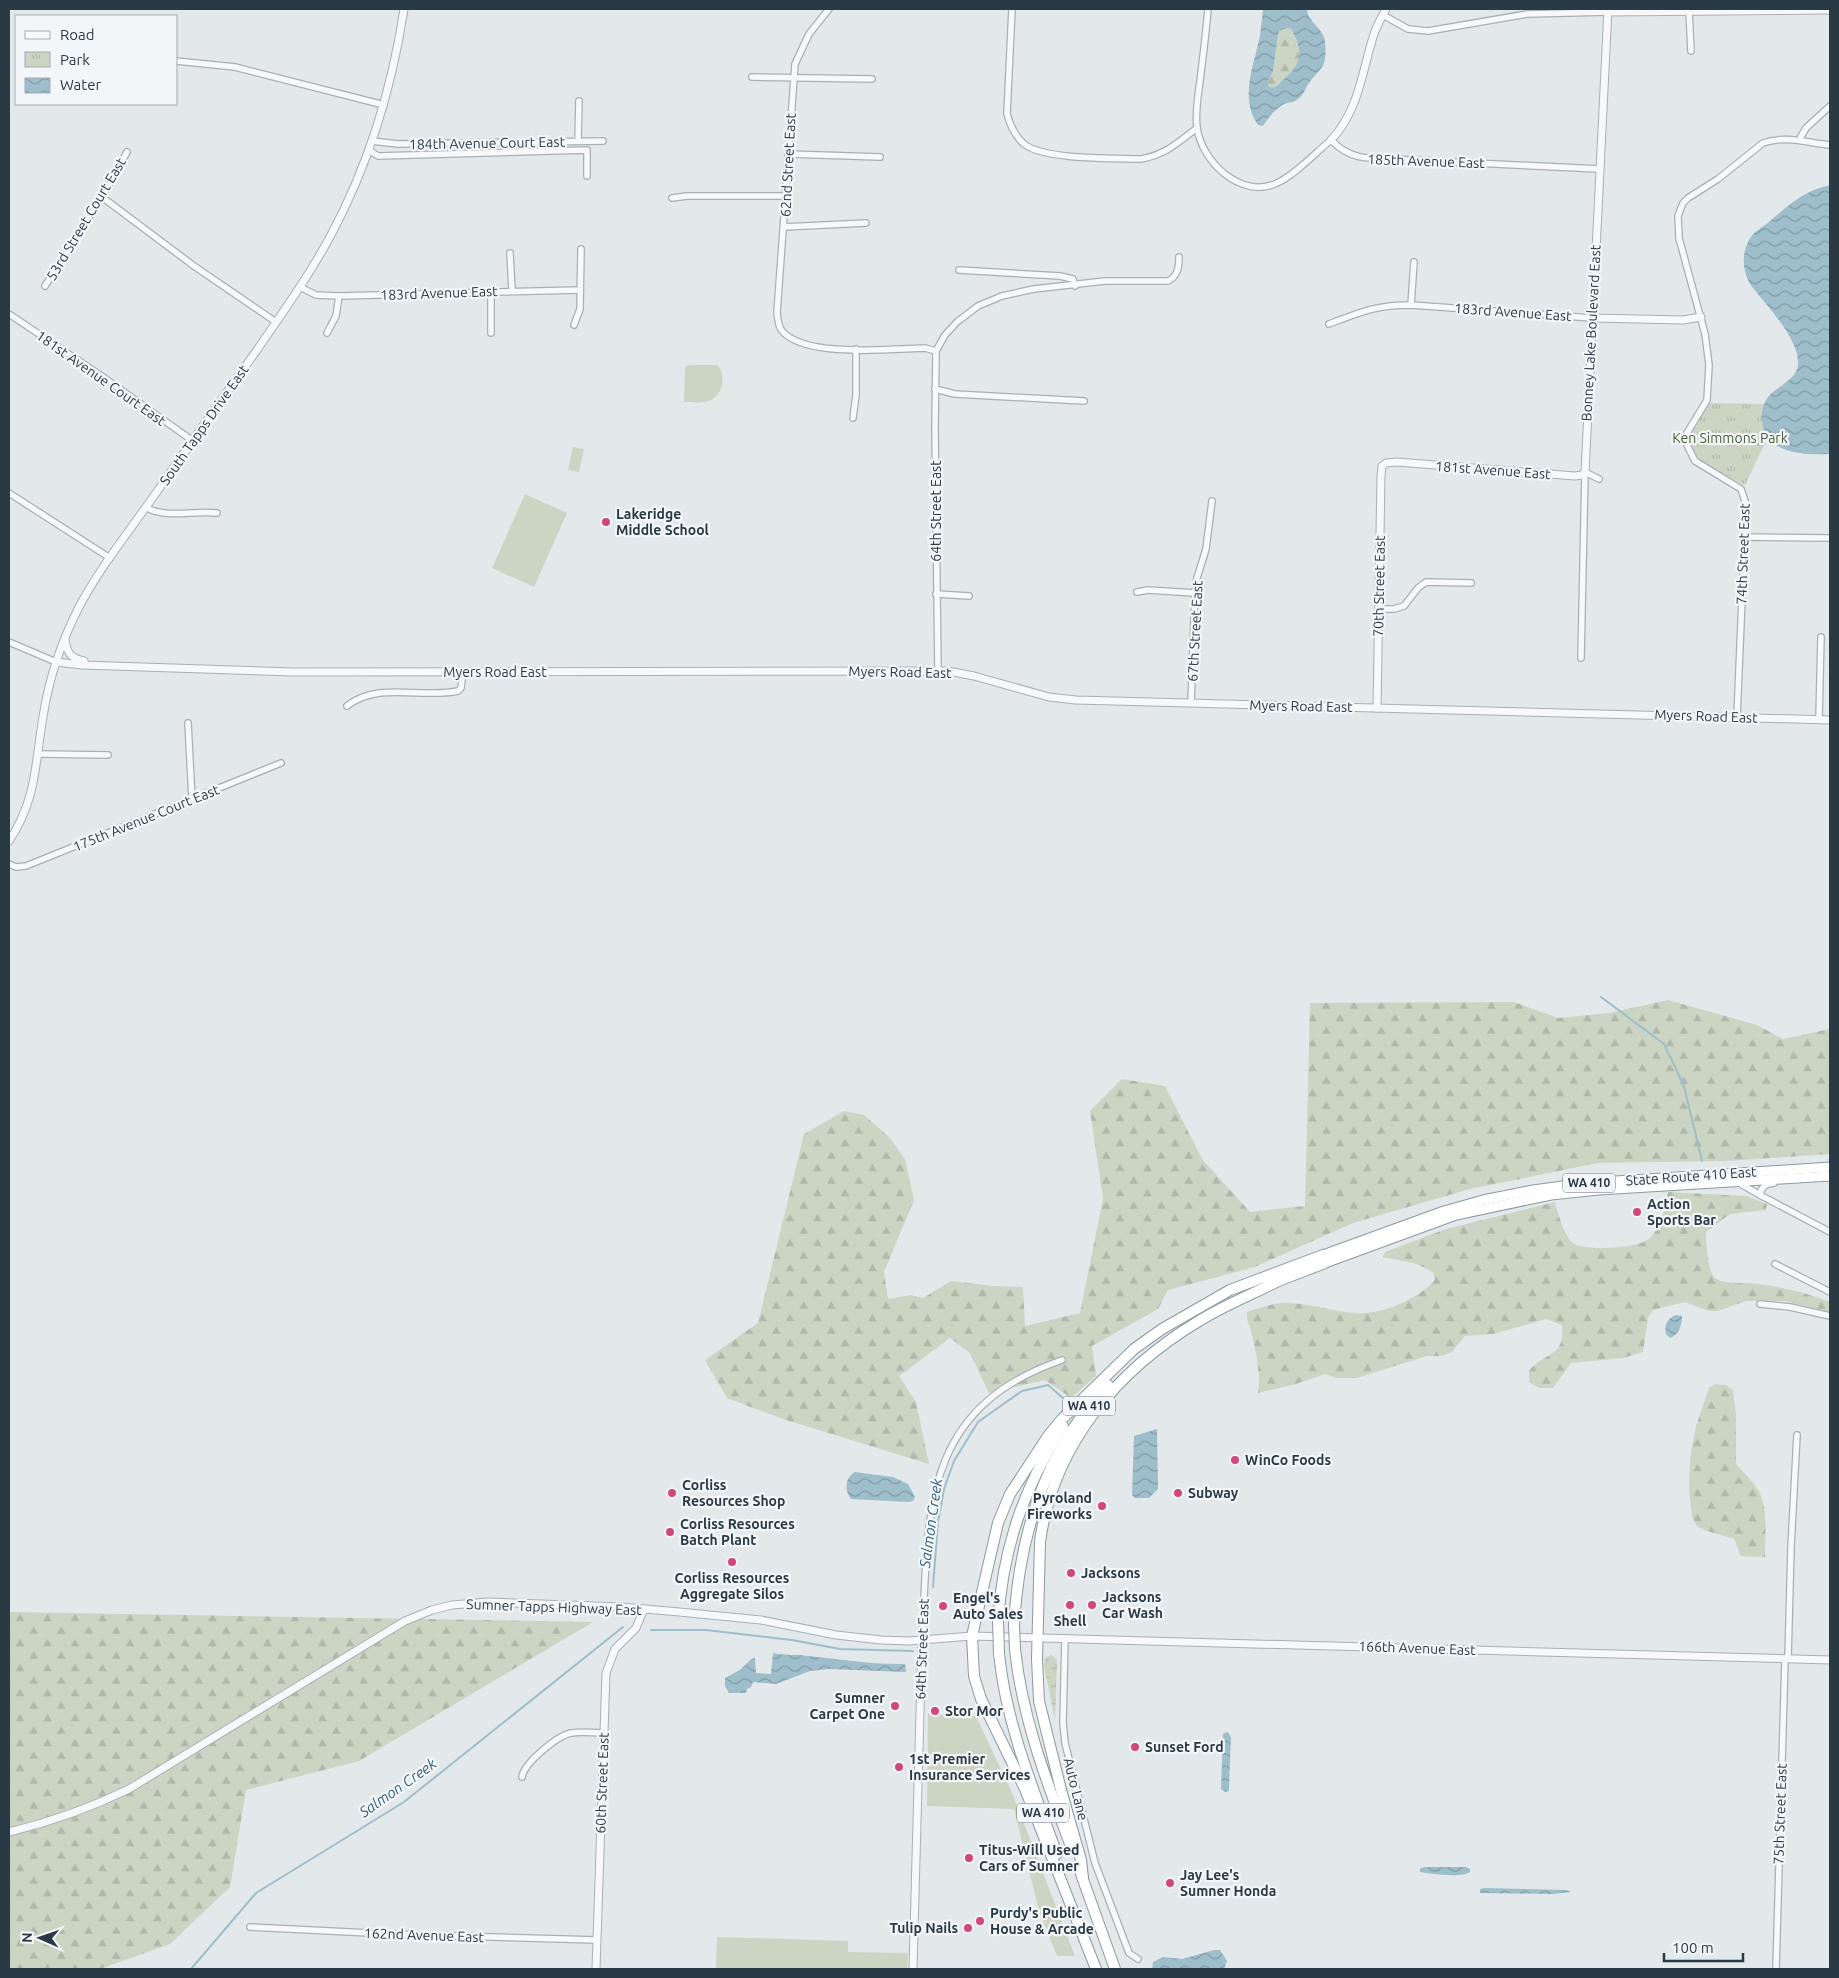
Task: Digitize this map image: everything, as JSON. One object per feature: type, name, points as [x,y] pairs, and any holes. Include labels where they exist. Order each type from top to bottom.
[{"type":"highway","name":"State Route 410 East","points":[[1324,1259],[1444,1211],[1482,1200],[1533,1190],[1585,1183],[1830,1167]]},
{"type":"highway","name":"State Route 410 East","points":[[1324,1259],[1456,1215],[1551,1195],[1582,1191],[1830,1176]]},
{"type":"highway","name":"WA 410","points":[[1115,1969],[1030,1729],[1018,1680],[1014,1626],[1020,1567],[1033,1512],[1049,1471],[1076,1421],[1119,1374],[1160,1340],[1219,1305],[1324,1259]]},
{"type":"highway","name":"WA 410","points":[[1097,1969],[1025,1765],[1011,1718],[999,1654],[998,1622],[1005,1563],[1021,1506],[1030,1483],[1056,1437],[1086,1396],[1134,1349],[1193,1309],[1230,1290],[1324,1259]]},
{"type":"highway","points":[[1083,1878],[1081,1860],[1061,1790],[1039,1701],[1037,1684],[1040,1542],[1043,1521],[1053,1486],[1078,1435],[1091,1415],[1117,1385],[1169,1340],[1214,1312],[1284,1278]]},
{"type":"highway","points":[[1086,1396],[1062,1419],[1048,1436],[1020,1478],[1004,1507],[993,1538],[972,1636],[973,1663],[977,1689],[1025,1789],[1097,1969]]},
{"type":"street","name":"South Tapps Drive East","points":[[9,841],[31,795],[39,754],[44,709],[56,662],[65,638],[86,594],[300,287],[338,222],[369,150],[384,105],[404,9]]},
{"type":"street","name":"62nd Street East","points":[[829,9],[812,29],[796,58],[793,78],[777,313],[779,327],[787,336],[808,345],[856,349]]},
{"type":"street","points":[[1012,9],[1006,106],[1009,122],[1018,138],[1029,147],[1046,154],[1141,159],[1168,151],[1197,128]]},
{"type":"street","points":[[1208,9],[1197,128],[1206,151],[1216,166],[1233,180],[1250,186],[1265,186],[1278,183],[1341,130],[1348,118],[1357,94],[1373,37],[1384,12],[1408,29],[1428,31],[1527,14],[1608,11],[1830,10]]},
{"type":"street","name":"Bonney Lake Boulevard East","points":[[1581,658],[1585,472],[1608,11]]},
{"type":"street","points":[[1689,11],[1691,51]]},
{"type":"street","points":[[178,61],[235,67],[384,105]]},
{"type":"street","points":[[752,77],[872,79]]},
{"type":"street","points":[[578,141],[579,101]]},
{"type":"street","points":[[1830,106],[1806,128],[1799,140],[1830,145]]},
{"type":"street","name":"185th Avenue East","points":[[1331,140],[1344,152],[1366,159],[1599,169]]},
{"type":"street","name":"74th Street East","points":[[1737,717],[1746,504],[1743,492],[1735,484],[1695,461],[1687,445],[1687,433],[1702,411],[1709,394],[1708,353],[1701,317],[1683,254],[1678,226],[1683,203],[1718,179],[1763,143],[1770,140],[1799,140]]},
{"type":"street","name":"184th Avenue Court East","points":[[372,141],[398,144],[602,141]]},
{"type":"street","points":[[369,150],[378,156],[587,150],[587,176]]},
{"type":"street","name":"53rd Street Court East","points":[[45,286],[102,197],[127,152]]},
{"type":"street","points":[[788,154],[880,157]]},
{"type":"street","points":[[688,196],[786,198],[672,198],[688,196]]},
{"type":"street","points":[[102,197],[201,270],[276,322]]},
{"type":"street","points":[[784,227],[866,224]]},
{"type":"street","points":[[574,325],[580,309],[580,249]]},
{"type":"street","points":[[510,253],[512,291]]},
{"type":"street","points":[[853,418],[856,395],[856,349],[925,348],[936,351],[945,335],[957,322],[986,302],[1028,290],[1105,281],[1163,282],[1173,278],[1178,270],[1178,257]]},
{"type":"street","points":[[1411,305],[1414,262]]},
{"type":"street","points":[[959,270],[1060,276],[1073,279],[1075,286]]},
{"type":"street","name":"183rd Avenue East","points":[[300,287],[316,295],[340,296],[580,290]]},
{"type":"street","points":[[491,292],[491,332]]},
{"type":"street","points":[[327,333],[336,316],[340,296]]},
{"type":"street","name":"183rd Avenue East","points":[[1329,324],[1375,307],[1411,305],[1592,318],[1683,320],[1701,317]]},
{"type":"street","name":"181st Avenue Court East","points":[[9,314],[103,377],[193,441]]},
{"type":"street","name":"64th Street East","points":[[936,351],[936,594],[938,671]]},
{"type":"street","points":[[935,389],[954,394],[1084,401]]},
{"type":"street","name":"181st Avenue East","points":[[1384,464],[1401,463],[1575,476],[1582,475],[1585,472]]},
{"type":"street","name":"70th Street East","points":[[1378,708],[1381,476],[1384,464]]},
{"type":"street","points":[[1585,472],[1599,479]]},
{"type":"street","points":[[9,493],[110,558]]},
{"type":"street","name":"67th Street East","points":[[1190,703],[1195,593],[1197,578],[1206,550],[1212,501]]},
{"type":"street","points":[[146,508],[158,514],[218,513]]},
{"type":"street","points":[[1745,537],[1830,538]]},
{"type":"street","points":[[1380,609],[1394,609],[1404,606],[1420,585],[1426,582],[1471,584]]},
{"type":"street","points":[[1137,592],[1148,590],[1195,593]]},
{"type":"street","points":[[936,594],[969,596]]},
{"type":"street","points":[[1819,720],[1821,637]]},
{"type":"street","points":[[65,638],[67,652],[72,658],[97,665]]},
{"type":"street","points":[[9,642],[56,662]]},
{"type":"street","name":"Myers Road East","points":[[56,662],[293,672],[938,671],[974,676],[1048,697],[1076,700],[1830,720]]},
{"type":"street","points":[[347,706],[360,698],[373,694],[453,692],[461,688],[463,672]]},
{"type":"street","points":[[188,723],[192,800]]},
{"type":"street","points":[[39,754],[108,755]]},
{"type":"street","name":"175th Avenue Court East","points":[[9,864],[26,866],[281,763]]},
{"type":"street","points":[[1760,1195],[1763,1186],[1768,1183],[1785,1182],[1795,1178]]},
{"type":"street","points":[[1737,1182],[1830,1232]]},
{"type":"street","points":[[1775,1264],[1830,1292]]},
{"type":"street","points":[[1760,1304],[1790,1307],[1830,1316]]},
{"type":"street","name":"64th Street East","points":[[913,1969],[922,1639],[928,1527],[934,1492],[946,1455],[965,1425],[981,1407],[999,1392],[1029,1372],[1062,1360]]},
{"type":"street","name":"75th Street East","points":[[1776,1969],[1791,1547],[1797,1435]]},
{"type":"street","name":"Sumner Tapps Highway East","points":[[9,1832],[51,1821],[94,1805],[129,1789],[397,1625],[432,1610],[459,1604],[489,1602],[644,1609],[761,1620],[836,1635],[867,1639],[904,1641],[972,1636],[1004,1637]]},
{"type":"street","name":"60th Street East","points":[[596,1969],[607,1667],[615,1649],[638,1626],[644,1609]]},
{"type":"street","name":"166th Avenue East","points":[[1004,1637],[1830,1660]]},
{"type":"street","name":"Auto Lane","points":[[1065,1638],[1063,1722],[1065,1743],[1098,1874],[1129,1953],[1138,1959]]},
{"type":"street","points":[[522,1777],[525,1768],[533,1759],[563,1736],[575,1732],[604,1733]]},
{"type":"street","name":"162nd Avenue East","points":[[250,1927],[390,1934],[597,1940]]},
{"type":"green space","points":[[1287,28],[1291,29],[1299,49],[1298,61],[1291,72],[1278,85],[1269,87],[1268,81],[1273,71],[1279,31]]},
{"type":"green space","points":[[717,365],[720,368],[722,384],[715,398],[704,402],[684,402],[685,369],[686,366]]},
{"type":"green space","name":"Ken Simmons Park","points":[[1709,403],[1765,404],[1762,421],[1768,437],[1745,485],[1707,465],[1693,451],[1690,442],[1691,433]]},
{"type":"green space","points":[[573,447],[584,449],[579,472],[568,470]]},
{"type":"green space","points":[[525,494],[567,513],[534,587],[492,568]]},
{"type":"green space","points":[[1668,1000],[1757,1025],[1783,1039],[1830,1029],[1830,1154],[1727,1161],[1598,1163],[1470,1189],[1353,1223],[1255,1267],[1168,1290],[1158,1309],[1092,1346],[1096,1376],[1071,1398],[1045,1380],[989,1393],[970,1353],[950,1338],[899,1376],[916,1402],[929,1464],[783,1419],[727,1398],[705,1360],[758,1323],[804,1134],[844,1111],[864,1115],[889,1137],[905,1159],[914,1200],[884,1272],[888,1299],[911,1295],[923,1298],[951,1281],[1023,1287],[1025,1326],[1080,1313],[1103,1199],[1090,1111],[1122,1079],[1165,1086],[1202,1159],[1250,1212],[1305,1206],[1310,1003],[1514,1002],[1558,1018],[1609,1013]]},
{"type":"green space","points":[[1668,1192],[1746,1196],[1767,1204],[1766,1210],[1730,1214],[1706,1232],[1712,1274],[1717,1279],[1725,1282],[1769,1285],[1810,1295],[1830,1302],[1830,1312],[1784,1301],[1746,1301],[1718,1311],[1709,1311],[1685,1302],[1653,1310],[1648,1318],[1643,1352],[1623,1358],[1571,1363],[1553,1388],[1539,1388],[1529,1382],[1529,1371],[1541,1360],[1553,1353],[1560,1344],[1562,1325],[1546,1319],[1493,1334],[1465,1336],[1452,1352],[1442,1356],[1427,1356],[1357,1378],[1337,1378],[1325,1374],[1296,1384],[1258,1393],[1257,1362],[1247,1320],[1247,1312],[1278,1303],[1305,1304],[1356,1313],[1366,1313],[1388,1308],[1409,1299],[1428,1287],[1435,1280],[1433,1272],[1417,1264],[1383,1257],[1385,1252],[1446,1229],[1555,1202],[1565,1231],[1574,1244],[1590,1248],[1613,1248],[1635,1245],[1644,1242],[1654,1233],[1662,1216]]},
{"type":"green space","points":[[1715,1384],[1726,1385],[1733,1390],[1736,1415],[1736,1464],[1755,1486],[1763,1501],[1766,1525],[1765,1557],[1741,1556],[1734,1539],[1704,1530],[1697,1526],[1692,1517],[1689,1490],[1690,1458],[1696,1426],[1709,1388]]},
{"type":"green space","points":[[9,1612],[593,1622],[359,1761],[246,1790],[230,1887],[170,1944],[100,1969],[9,1969]]},
{"type":"green space","points":[[1051,1655],[1057,1659],[1055,1720],[1044,1666],[1045,1658]]},
{"type":"green space","points":[[928,1714],[976,1716],[1013,1795],[1075,1956],[1057,1956],[1039,1911],[1014,1809],[927,1806]]},
{"type":"green space","points":[[717,1937],[848,1941],[848,1952],[908,1953],[907,1969],[716,1969]]},
{"type":"water","points":[[1263,9],[1307,9],[1310,18],[1324,37],[1325,62],[1302,95],[1295,101],[1285,103],[1278,108],[1263,126],[1258,125],[1252,115],[1249,93]],"holes":[[[1287,28],[1291,29],[1299,49],[1296,66],[1278,85],[1269,87],[1268,81],[1273,71],[1279,31]]]},
{"type":"water","points":[[1830,185],[1830,454],[1797,453],[1777,446],[1764,431],[1762,410],[1765,402],[1772,393],[1796,373],[1798,361],[1792,341],[1786,331],[1747,279],[1744,267],[1744,254],[1748,242],[1753,235],[1783,210],[1804,195]]},
{"type":"water","points":[[1676,1315],[1682,1316],[1681,1326],[1676,1335],[1670,1338],[1666,1334],[1665,1327],[1668,1320]]},
{"type":"water","points":[[1157,1429],[1158,1489],[1149,1498],[1135,1498],[1132,1495],[1134,1436]]},
{"type":"water","points":[[855,1472],[893,1477],[908,1484],[915,1497],[913,1501],[908,1502],[851,1499],[847,1492],[847,1480]]},
{"type":"water","points":[[773,1653],[869,1663],[905,1664],[906,1672],[829,1669],[810,1671],[776,1684],[753,1682],[746,1693],[729,1693],[725,1686],[725,1678],[740,1670],[751,1659],[755,1658],[756,1673],[771,1674]]},
{"type":"water","points":[[1228,1732],[1231,1737],[1229,1791],[1225,1792],[1221,1789],[1223,1735]]},
{"type":"water","points":[[1424,1867],[1466,1867],[1470,1869],[1470,1872],[1454,1875],[1420,1872],[1420,1869]]},
{"type":"water","points":[[1480,1889],[1567,1890],[1571,1892],[1552,1894],[1480,1893]]},
{"type":"water","points":[[1220,1950],[1227,1961],[1224,1969],[1152,1969],[1153,1962],[1163,1957],[1182,1959]]},
{"type":"waterway","name":"Salmon Creek","points":[[1601,997],[1664,1044],[1684,1086],[1702,1161]]},
{"type":"waterway","name":"Salmon Creek","points":[[933,1587],[938,1522],[944,1489],[954,1461],[978,1422],[1022,1391],[1048,1385],[1064,1399]]},
{"type":"waterway","name":"Salmon Creek","points":[[191,1969],[256,1893],[404,1802],[623,1627]]},
{"type":"waterway","name":"Salmon Creek","points":[[651,1630],[706,1630],[792,1640],[840,1649],[913,1651]]},
{"type":"place","name":"Lakeridge Middle School","points":[[606,522]]},
{"type":"place","name":"Action Sports Bar","points":[[1637,1212]]},
{"type":"place","name":"WinCo Foods","points":[[1235,1460]]},
{"type":"place","name":"Corliss Resources Shop","points":[[672,1493]]},
{"type":"place","name":"Subway","points":[[1178,1493]]},
{"type":"place","name":"Pyroland Fireworks","points":[[1102,1506]]},
{"type":"place","name":"Corliss Resources Batch Plant","points":[[670,1532]]},
{"type":"place","name":"Corliss Resources Aggregate Silos","points":[[732,1562]]},
{"type":"place","name":"Jacksons","points":[[1071,1573]]},
{"type":"place","name":"Shell","points":[[1070,1605]]},
{"type":"place","name":"Jacksons Car Wash","points":[[1092,1605]]},
{"type":"place","name":"Engel's Auto Sales","points":[[943,1606]]},
{"type":"place","name":"Sumner Carpet One","points":[[895,1706]]},
{"type":"place","name":"Stor Mor","points":[[935,1711]]},
{"type":"place","name":"Sunset Ford","points":[[1135,1747]]},
{"type":"place","name":"1st Premier Insurance Services","points":[[899,1767]]},
{"type":"place","name":"Titus-Will Used Cars of Sumner","points":[[969,1858]]},
{"type":"place","name":"Jay Lee's Sumner Honda","points":[[1170,1883]]},
{"type":"place","name":"Purdy's Public House & Arcade","points":[[980,1921]]},
{"type":"place","name":"Tulip Nails","points":[[968,1928]]}]
